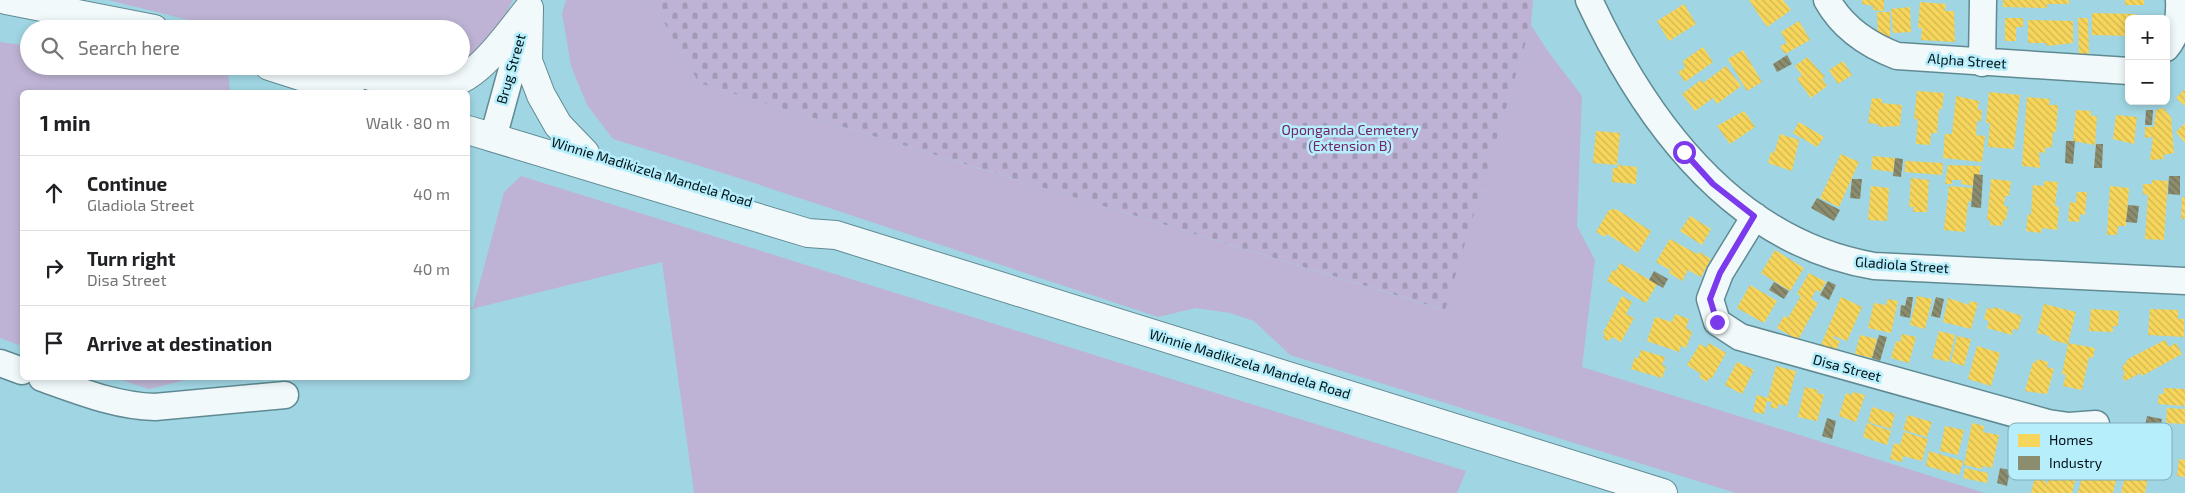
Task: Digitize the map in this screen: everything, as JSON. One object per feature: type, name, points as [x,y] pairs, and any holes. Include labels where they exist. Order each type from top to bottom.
[{"type":"main road","points":[[6,0],[108,20]]},
{"type":"main road","points":[[470,73],[477,69],[530,4]]},
{"type":"main road","points":[[530,4],[528,61],[541,95],[558,125],[585,153]]},
{"type":"main road","points":[[297,75],[344,90]]},
{"type":"main road","points":[[368,75],[416,90]]},
{"type":"main road","points":[[383,79],[428,88],[442,86],[466,75]]},
{"type":"main road","name":"Winnie Madikizela Mandela Road","points":[[470,112],[486,130],[808,233],[836,235]]},
{"type":"main road","name":"Winnie Madikizela Mandela Road","points":[[486,130],[585,153],[811,221],[836,235],[1663,493]]},
{"type":"street","name":"Gladiola Street","points":[[1589,0],[1617,55],[1658,120],[1713,184],[1781,234],[1820,253],[1845,261],[1874,266],[2185,281]]},
{"type":"street","name":"Alpha Street","points":[[1827,0],[1833,11],[1856,34],[1878,49],[1897,56],[2125,70]]},
{"type":"street","points":[[1982,62],[1983,0]]},
{"type":"street","points":[[2170,44],[2180,16],[2179,0]]},
{"type":"street","name":"Brug Street","points":[[486,130],[530,4]]},
{"type":"street","name":"Disa Street","points":[[1754,216],[1720,273],[1710,299],[1717,322],[1740,338],[2048,423]]},
{"type":"street","points":[[0,363],[20,370]]},
{"type":"street","points":[[48,380],[134,407],[156,407],[285,395]]},
{"type":"green space","points":[[108,0],[513,0],[491,35],[470,56],[470,20],[189,20]]},
{"type":"green space","points":[[566,0],[651,0],[699,83],[1444,310],[1531,25],[1547,50],[1582,96],[1577,226],[1595,260],[1582,367],[1985,493],[1736,493],[1290,355],[1254,321],[1230,313],[1196,308],[1158,317],[742,179],[613,139],[587,105],[571,66],[562,13]]},
{"type":"green space","name":"Oponganda Cemetery (Extension B)","points":[[651,0],[1533,0],[1531,25],[1445,310],[699,83]]},
{"type":"green space","points":[[0,42],[20,45],[20,75],[228,75],[230,90],[20,90],[20,345],[0,338]]},
{"type":"green space","points":[[521,176],[1466,471],[1457,493],[694,493],[662,262],[470,310],[470,307],[473,308],[504,192]]},
{"type":"green space","points":[[121,380],[186,380],[149,389]]},
{"type":"building: Homes","points":[[1749,0],[1783,0],[1791,10],[1767,27]]},
{"type":"building: Homes","points":[[1862,0],[1884,0],[1884,11],[1873,10],[1873,6],[1862,4]]},
{"type":"building: Homes","points":[[2003,0],[2069,0],[2069,4],[2047,4],[2047,8],[2003,7]]},
{"type":"building: Homes","points":[[2125,0],[2144,0],[2144,5],[2125,5]]},
{"type":"building: Homes","points":[[1920,2],[1946,4],[1945,11],[1954,11],[1955,42],[1921,40],[1922,28],[1918,28]]},
{"type":"building: Homes","points":[[1684,4],[1696,24],[1669,41],[1657,21]]},
{"type":"building: Homes","points":[[1910,7],[1911,32],[1893,33],[1891,9]]},
{"type":"building: Homes","points":[[1877,12],[1890,12],[1890,39],[1882,39],[1878,35]]},
{"type":"building: Homes","points":[[2092,13],[2136,14],[2125,15],[2125,36],[2092,35]]},
{"type":"building: Homes","points":[[2005,18],[2023,18],[2023,27],[2016,27],[2016,41],[2005,41]]},
{"type":"building: Homes","points":[[2078,18],[2088,18],[2089,58],[2079,58]]},
{"type":"building: Homes","points":[[2028,20],[2073,21],[2073,43],[2047,46],[2046,43],[2028,43]]},
{"type":"building: Homes","points":[[1799,21],[1810,40],[1785,54],[1780,46],[1787,43],[1781,32]]},
{"type":"building: Homes","points":[[1703,47],[1713,62],[1685,82],[1678,72],[1685,68],[1683,61]]},
{"type":"building: Homes","points":[[1743,50],[1762,82],[1747,91],[1728,59]]},
{"type":"building: Homes","points":[[1807,57],[1825,77],[1822,79],[1827,86],[1811,98],[1797,79],[1802,75],[1795,66]]},
{"type":"building: Homes","points":[[1843,61],[1852,75],[1838,84],[1829,70]]},
{"type":"building: Homes","points":[[1726,66],[1741,86],[1717,104],[1713,98],[1695,111],[1682,94],[1701,80],[1703,83]]},
{"type":"building: Homes","points":[[2185,89],[2185,106],[2176,98]]},
{"type":"building: Homes","points":[[1917,91],[1944,93],[1942,109],[1939,109],[1937,133],[1931,133],[1930,145],[1916,144],[1918,119],[1914,119]]},
{"type":"building: Homes","points":[[1989,92],[2020,95],[2014,149],[1988,147],[1990,123],[1986,123]]},
{"type":"building: Homes","points":[[1956,96],[1979,101],[1978,110],[1982,110],[1981,121],[1977,121],[1976,135],[1985,136],[1982,162],[1943,158],[1945,134],[1952,134]]},
{"type":"building: Homes","points":[[2027,97],[2050,99],[2049,105],[2058,105],[2056,132],[2053,132],[2052,147],[2045,148],[2045,153],[2039,152],[2040,168],[2022,166]]},
{"type":"building: Homes","points":[[1872,98],[1882,99],[1882,103],[1902,105],[1900,126],[1880,127],[1877,124],[1868,123]]},
{"type":"building: Homes","points":[[2163,108],[2171,117],[2174,153],[2163,155],[2164,159],[2150,160],[2153,137],[2145,138],[2145,127],[2154,127],[2156,110]]},
{"type":"building: Homes","points":[[2076,110],[2091,111],[2091,116],[2097,116],[2095,145],[2073,141]]},
{"type":"building: Homes","points":[[1744,111],[1755,127],[1730,144],[1717,126]]},
{"type":"building: Homes","points":[[2116,115],[2137,117],[2134,144],[2113,139]]},
{"type":"building: Homes","points":[[1799,122],[1824,137],[1817,147],[1793,133]]},
{"type":"building: Homes","points":[[2185,123],[2185,143],[2176,132]]},
{"type":"building: Homes","points":[[1596,131],[1620,133],[1617,165],[1593,163]]},
{"type":"building: Homes","points":[[1780,134],[1799,140],[1792,171],[1768,163],[1771,152],[1774,153]]},
{"type":"building: Homes","points":[[1841,154],[1859,162],[1839,207],[1820,198]]},
{"type":"building: Homes","points":[[1873,156],[1895,158],[1893,172],[1871,169]]},
{"type":"building: Homes","points":[[1905,161],[1943,163],[1942,175],[1905,172]]},
{"type":"building: Homes","points":[[1617,165],[1637,167],[1636,184],[1612,182],[1613,168],[1618,168]]},
{"type":"building: Homes","points":[[1948,165],[1981,166],[1979,176],[1976,176],[1975,186],[1961,184],[1962,180],[1952,180],[1952,184],[1945,184]]},
{"type":"building: Homes","points":[[1911,178],[1929,180],[1927,212],[1913,212],[1914,207],[1909,207]]},
{"type":"building: Homes","points":[[1991,179],[2011,181],[2009,196],[2005,196],[2004,206],[2008,207],[2006,220],[2003,220],[2002,226],[1990,225],[1990,220],[1987,220]]},
{"type":"building: Homes","points":[[2152,180],[2168,181],[2164,240],[2145,239],[2148,195],[2143,194],[2143,184],[2152,184]]},
{"type":"building: Homes","points":[[2044,181],[2058,182],[2055,206],[2059,207],[2057,230],[2042,228],[2041,233],[2026,231],[2028,214],[2031,215],[2033,185],[2044,186]]},
{"type":"building: Homes","points":[[1871,186],[1889,188],[1887,221],[1868,220]]},
{"type":"building: Homes","points":[[1949,186],[1973,188],[1971,201],[1968,202],[1965,232],[1944,230]]},
{"type":"building: Homes","points":[[2110,186],[2129,188],[2126,226],[2118,226],[2117,235],[2107,235]]},
{"type":"building: Homes","points":[[2077,192],[2087,192],[2085,215],[2080,214],[2079,222],[2068,221],[2070,202],[2076,203]]},
{"type":"building: Homes","points":[[2182,197],[2185,197],[2185,219],[2181,219]]},
{"type":"building: Homes","points":[[1616,209],[1651,231],[1638,253],[1607,234],[1605,237],[1596,232],[1609,210]]},
{"type":"building: Homes","points":[[1690,216],[1711,229],[1702,245],[1680,231]]},
{"type":"building: Homes","points":[[1670,239],[1697,254],[1699,252],[1711,259],[1701,277],[1688,270],[1682,281],[1669,273],[1676,258],[1670,270],[1656,262]]},
{"type":"building: Homes","points":[[1775,250],[1804,268],[1790,291],[1761,273]]},
{"type":"building: Homes","points":[[1620,263],[1657,284],[1646,303],[1607,281],[1613,270],[1616,271]]},
{"type":"building: Homes","points":[[1809,273],[1826,282],[1820,292],[1816,290],[1811,299],[1818,303],[1798,340],[1777,328],[1784,316],[1788,318],[1801,296],[1797,294]]},
{"type":"building: Homes","points":[[1750,285],[1777,301],[1764,323],[1737,308]]},
{"type":"building: Homes","points":[[1622,296],[1632,302],[1626,314],[1634,318],[1621,342],[1612,337],[1609,341],[1603,338],[1605,334],[1603,333]]},
{"type":"building: Homes","points":[[1917,296],[1932,299],[1925,329],[1910,325]]},
{"type":"building: Homes","points":[[1841,297],[1862,307],[1847,341],[1834,336],[1833,338],[1840,341],[1836,351],[1821,345]]},
{"type":"building: Homes","points":[[1948,298],[1969,305],[1970,301],[1978,303],[1971,329],[1943,322]]},
{"type":"building: Homes","points":[[1888,299],[1898,301],[1891,333],[1868,328],[1874,303],[1886,305]]},
{"type":"building: Homes","points":[[2044,304],[2076,312],[2068,343],[2095,348],[2093,358],[2089,357],[2082,390],[2063,386],[2066,375],[2062,374],[2068,344],[2051,340],[2049,336],[2037,333]]},
{"type":"building: Homes","points":[[1994,307],[2022,316],[2018,330],[2013,329],[2012,335],[1987,328],[1989,321],[1984,319],[1987,308],[1993,309]]},
{"type":"building: Homes","points":[[2091,309],[2119,311],[2118,326],[2113,326],[2113,332],[2089,331]]},
{"type":"building: Homes","points":[[2150,309],[2178,310],[2178,319],[2184,319],[2184,337],[2148,335]]},
{"type":"building: Homes","points":[[1675,314],[1689,319],[1686,328],[1692,332],[1686,348],[1681,346],[1679,352],[1647,341],[1655,317],[1672,322]]},
{"type":"building: Homes","points":[[1939,331],[1955,335],[1949,362],[1932,358]]},
{"type":"building: Homes","points":[[1902,334],[1916,337],[1909,363],[1891,358],[1896,341],[1900,342]]},
{"type":"building: Homes","points":[[1860,335],[1877,339],[1872,358],[1855,354]]},
{"type":"building: Homes","points":[[1957,336],[1971,339],[1964,366],[1951,362]]},
{"type":"building: Homes","points":[[2165,340],[2169,347],[2176,343],[2182,354],[2142,376],[2141,373],[2125,381],[2122,376],[2125,374],[2122,368],[2128,359]]},
{"type":"building: Homes","points":[[1709,343],[1726,353],[1712,378],[1709,378],[1707,382],[1699,377],[1701,374],[1687,365],[1700,344],[1707,348]]},
{"type":"building: Homes","points":[[1977,346],[2000,353],[1991,386],[1968,379]]},
{"type":"building: Homes","points":[[1641,350],[1665,357],[1662,365],[1666,367],[1662,378],[1631,369],[1635,357],[1638,359]]},
{"type":"building: Homes","points":[[2037,359],[2048,362],[2047,367],[2054,369],[2047,394],[2025,391],[2033,362],[2036,363]]},
{"type":"building: Homes","points":[[1737,362],[1754,370],[1742,394],[1725,385]]},
{"type":"building: Homes","points":[[1776,366],[1796,371],[1787,406],[1779,404],[1777,409],[1770,407],[1772,402],[1767,401],[1764,414],[1753,412],[1757,395],[1768,398]]},
{"type":"building: Homes","points":[[1805,387],[1818,390],[1817,393],[1824,395],[1817,421],[1798,417]]},
{"type":"building: Homes","points":[[2164,388],[2185,389],[2185,406],[2158,404],[2159,394],[2164,394]]},
{"type":"building: Homes","points":[[1853,392],[1865,395],[1856,422],[1839,416],[1846,393],[1852,395]]},
{"type":"building: Homes","points":[[1872,407],[1895,414],[1891,429],[1868,422]]},
{"type":"building: Homes","points":[[2167,408],[2185,409],[2185,424],[2166,423]]},
{"type":"building: Homes","points":[[1908,415],[1932,422],[1927,437],[1903,430]]},
{"type":"building: Homes","points":[[1867,423],[1891,431],[1887,445],[1863,437]]},
{"type":"building: Homes","points":[[1972,423],[1984,426],[1983,432],[1999,435],[1992,468],[1983,466],[1982,469],[1964,465]]},
{"type":"building: Homes","points":[[1945,426],[1964,430],[1958,455],[1940,451]]},
{"type":"building: Homes","points":[[1904,432],[1928,439],[1922,461],[1903,456],[1902,462],[1890,459],[1894,443],[1900,445]]},
{"type":"building: Homes","points":[[1929,451],[1963,461],[1959,475],[1926,466]]},
{"type":"building: Homes","points":[[2179,459],[2185,460],[2185,477],[2177,476]]},
{"type":"building: Homes","points":[[1965,468],[1988,473],[1987,483],[1963,478]]},
{"type":"building: Homes","points":[[2034,480],[2045,480],[2047,484],[2048,480],[2075,480],[2072,493],[2031,493]]},
{"type":"building: Homes","points":[[2081,480],[2116,480],[2113,493],[2078,493]]},
{"type":"building: Homes","points":[[2124,480],[2148,480],[2145,493],[2121,493]]},
{"type":"building: Industry","points":[[1787,55],[1792,64],[1777,72],[1773,64]]},
{"type":"building: Industry","points":[[2146,110],[2153,110],[2152,125],[2145,125]]},
{"type":"building: Industry","points":[[2066,141],[2075,141],[2073,164],[2065,163]]},
{"type":"building: Industry","points":[[2096,144],[2103,144],[2102,168],[2094,168]]},
{"type":"building: Industry","points":[[1895,158],[1903,159],[1901,177],[1893,176]]},
{"type":"building: Industry","points":[[1974,174],[1983,175],[1981,208],[1971,207]]},
{"type":"building: Industry","points":[[2169,176],[2180,176],[2180,195],[2168,194]]},
{"type":"building: Industry","points":[[1852,179],[1862,179],[1860,199],[1850,198]]},
{"type":"building: Industry","points":[[1817,198],[1840,210],[1834,221],[1811,208]]},
{"type":"building: Industry","points":[[2128,205],[2139,206],[2137,223],[2126,222]]},
{"type":"building: Industry","points":[[1654,271],[1668,279],[1663,288],[1649,280]]},
{"type":"building: Industry","points":[[1828,281],[1836,285],[1829,300],[1820,295]]},
{"type":"building: Industry","points":[[1774,282],[1789,291],[1784,299],[1769,290]]},
{"type":"building: Industry","points":[[1907,297],[1913,297],[1910,318],[1900,316],[1901,305],[1905,306]]},
{"type":"building: Industry","points":[[1936,297],[1944,299],[1940,318],[1931,316]]},
{"type":"building: Industry","points":[[1879,335],[1887,337],[1880,361],[1872,358]]},
{"type":"building: Industry","points":[[2147,416],[2162,419],[2161,423],[2146,423]]},
{"type":"building: Industry","points":[[1827,418],[1836,421],[1832,439],[1822,436]]},
{"type":"building: Industry","points":[[2000,468],[2008,470],[2007,486],[1997,483]]},
{"type":"route","points":[[1684,152],[1713,184],[1754,216],[1720,273],[1710,299],[1717,322]]}]
